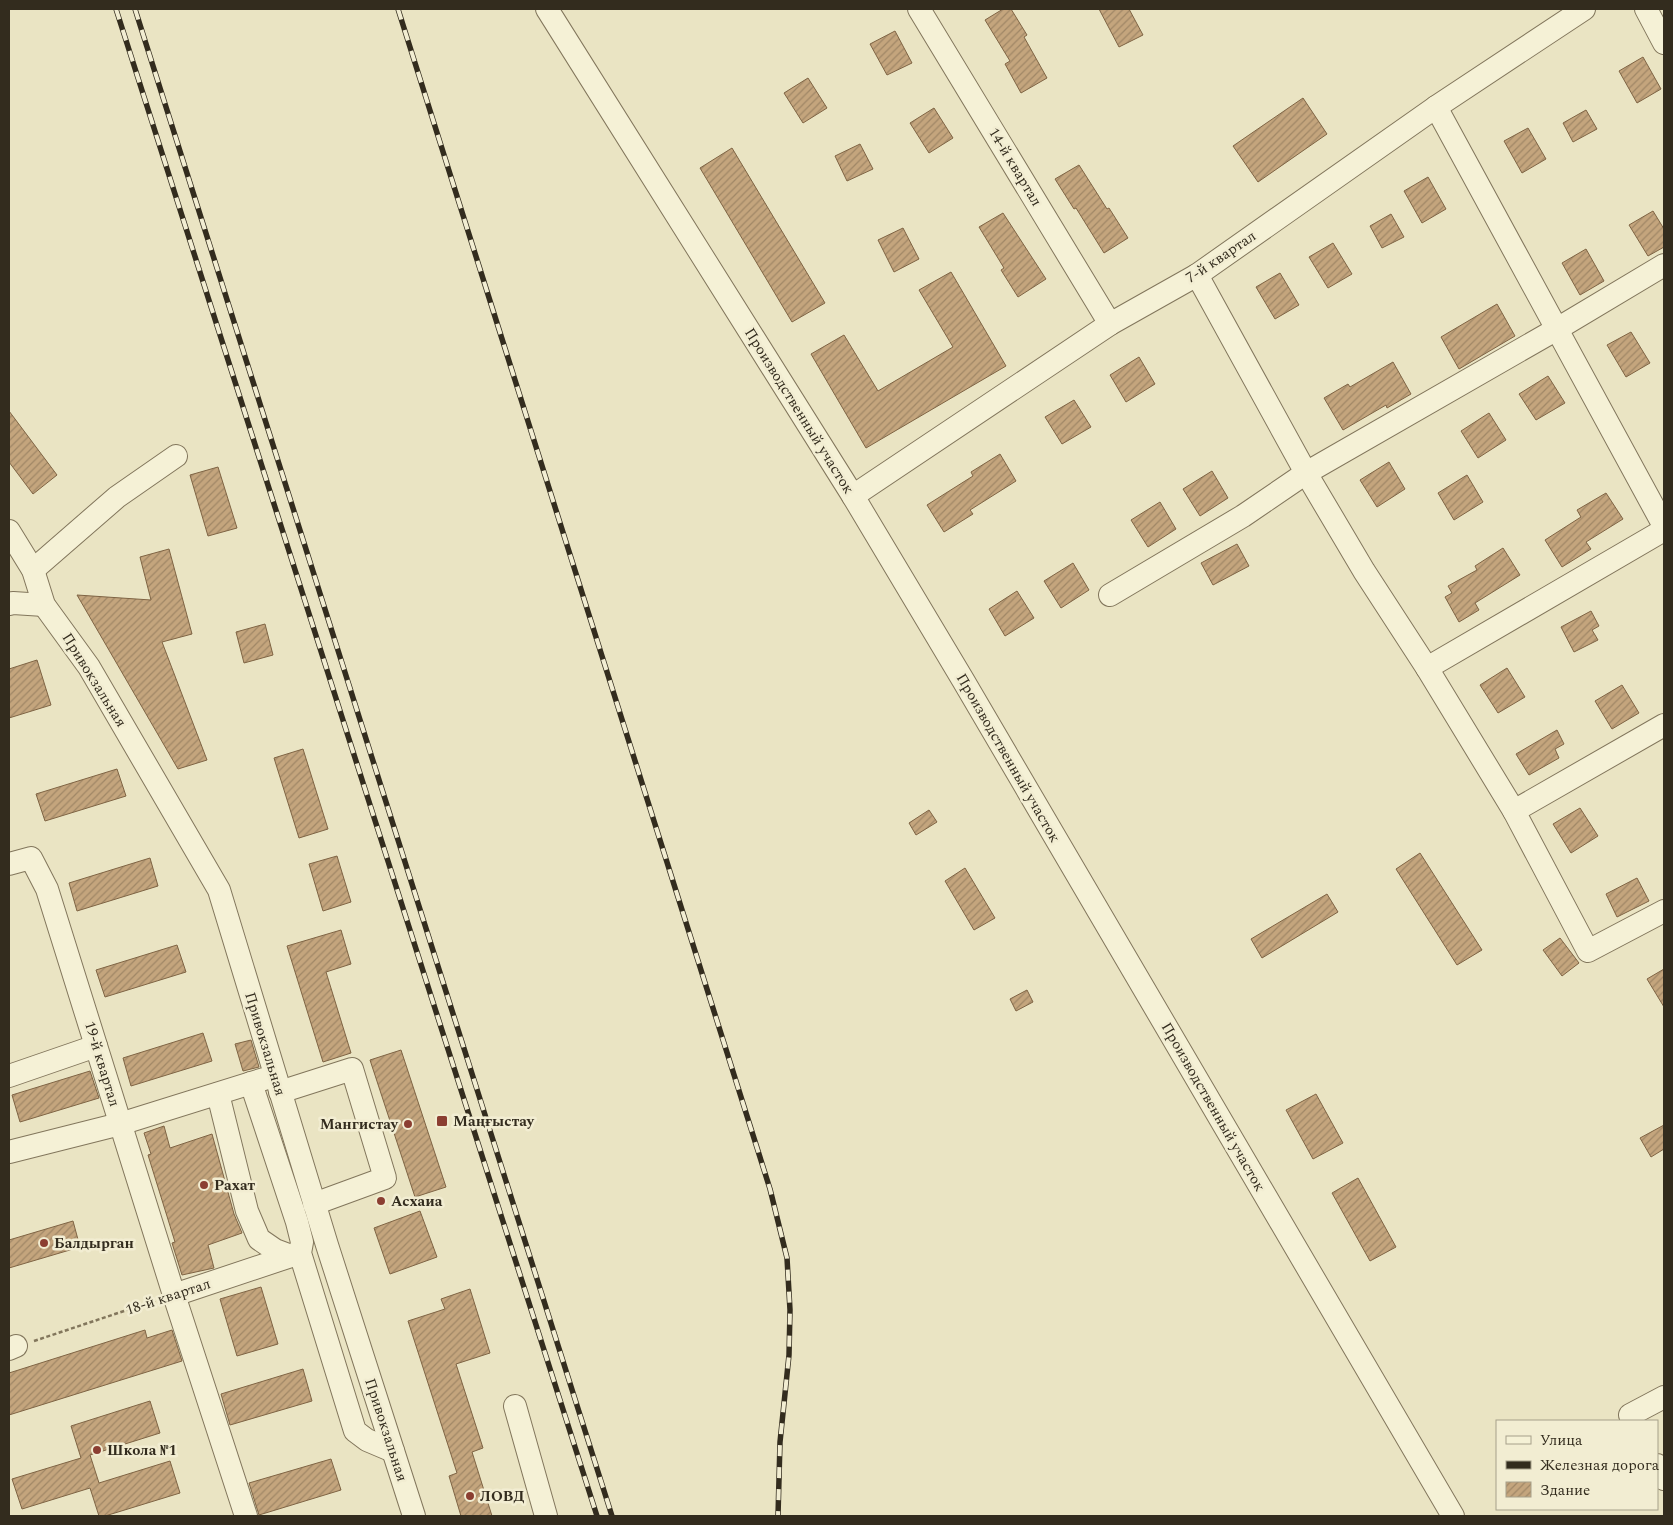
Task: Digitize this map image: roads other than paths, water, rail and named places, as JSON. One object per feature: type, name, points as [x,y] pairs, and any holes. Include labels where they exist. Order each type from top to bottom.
[{"type":"street","name":"Производственный участок","points":[[547,9],[853,496],[963,680],[1452,1516]]},
{"type":"street","name":"14-й квартал","points":[[919,9],[1110,324]]},
{"type":"street","name":"7-й квартал","points":[[853,496],[1110,324],[1198,275],[1436,107],[1584,9]]},
{"type":"street","points":[[1646,9],[1664,43]]},
{"type":"street","points":[[1427,668],[1664,528],[1436,107]]},
{"type":"street","points":[[1110,595],[1242,516],[1306,472],[1557,329],[1664,265]]},
{"type":"street","points":[[1198,275],[1306,472],[1364,570],[1427,668],[1514,811],[1588,951],[1664,911]]},
{"type":"street","points":[[33,570],[117,497],[176,456]]},
{"type":"street","name":"Привокзальная","points":[[9,531],[33,570],[44,605],[89,667],[218,890],[326,1245],[414,1516]]},
{"type":"street","points":[[9,604],[44,605]]},
{"type":"street","points":[[1514,811],[1664,726]]},
{"type":"street","name":"19-й квартал","points":[[9,864],[31,858],[47,888],[174,1295],[246,1516]]},
{"type":"street","points":[[9,1076],[96,1046]]},
{"type":"street","points":[[9,1152],[120,1124],[251,1083],[278,1084],[352,1069],[385,1178],[314,1204]]},
{"type":"street","points":[[251,1083],[298,1222],[302,1242],[296,1255],[355,1431],[367,1440],[393,1451]]},
{"type":"street","points":[[218,1094],[247,1211],[259,1239],[275,1250],[296,1255]]},
{"type":"street","name":"18-й квартал","points":[[174,1295],[326,1245]]},
{"type":"street","points":[[1632,1420],[1630,1415],[1664,1398]]},
{"type":"street","points":[[515,1406],[546,1516]]},
{"type":"street","points":[[1658,1467],[1664,1479]]},
{"type":"railway","points":[[116,9],[597,1516]]},
{"type":"railway","points":[[135,9],[612,1516]]},
{"type":"railway","points":[[398,9],[770,1189],[787,1258],[790,1310],[789,1355],[780,1442],[778,1516]]},
{"type":"place","name":"Маңғыстау","points":[[442,1121]]},
{"type":"place","name":"Мангистау","points":[[408,1124]]},
{"type":"place","name":"Рахат","points":[[204,1185]]},
{"type":"place","name":"Асхаиа","points":[[381,1201]]},
{"type":"place","name":"Балдырган","points":[[44,1243]]},
{"type":"place","name":"Школа №1","points":[[97,1450]]},
{"type":"place","name":"ЛОВД","points":[[470,1496]]}]
